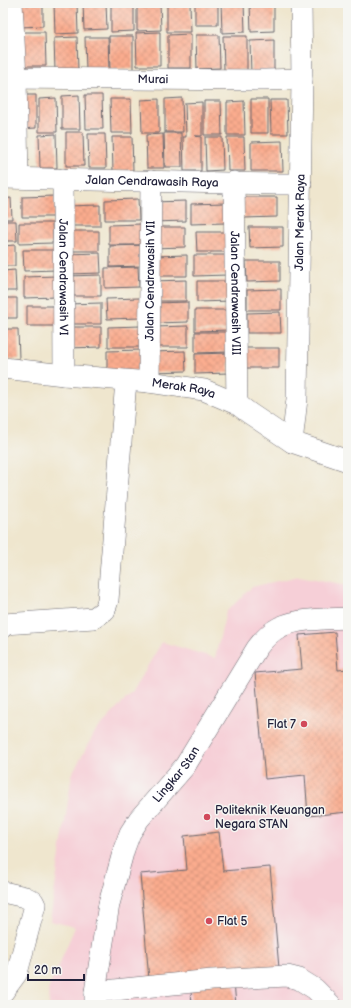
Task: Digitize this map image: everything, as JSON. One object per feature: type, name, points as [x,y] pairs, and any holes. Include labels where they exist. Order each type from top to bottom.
[{"type":"street","points":[[10,178],[9,78],[12,3]]},
{"type":"street","name":"Jalan Merak Raya","points":[[292,442],[297,399],[301,184],[301,3]]},
{"type":"street","name":"Murai","points":[[9,78],[302,79]]},
{"type":"street","name":"Jalan Cendrawasih Raya","points":[[10,178],[301,184]]},
{"type":"street","name":"Jalan Cendrawasih VI","points":[[63,179],[64,375]]},
{"type":"street","name":"Jalan Cendrawasih VII","points":[[149,382],[151,181]]},
{"type":"street","name":"Jalan Cendrawasih VIII","points":[[234,182],[237,404]]},
{"type":"street","name":"Merak Raya","points":[[3,368],[149,382],[204,390],[237,404],[292,442],[348,461]]},
{"type":"street","points":[[4,625],[94,618],[105,610],[108,600],[126,381]]},
{"type":"street","name":"Lingkar Stan","points":[[95,998],[109,904],[124,849],[130,833],[139,819],[185,766],[257,648],[266,637],[280,628],[297,622],[348,618]]},
{"type":"street","points":[[3,892],[25,897],[33,901],[35,904],[17,973],[3,992]]},
{"type":"street","points":[[95,998],[212,980],[287,976],[299,979],[315,989],[331,1005]]},
{"type":"shaded area","name":"Politeknik Keuangan Negara STAN","points":[[299,576],[348,585],[348,1005],[49,1005],[48,990],[75,927],[50,921],[72,774],[95,732],[131,694],[162,642],[215,658],[226,612],[252,587]]},
{"type":"building","points":[[20,3],[43,3],[43,26],[20,27]]},
{"type":"building","points":[[54,3],[77,3],[78,33],[55,34]]},
{"type":"building","points":[[83,3],[106,3],[107,29],[84,30]]},
{"type":"building","points":[[111,3],[134,3],[134,31],[111,32]]},
{"type":"building","points":[[137,3],[160,3],[161,30],[137,31]]},
{"type":"building","points":[[167,3],[190,3],[191,32],[167,32]]},
{"type":"building","points":[[195,3],[218,3],[218,25],[195,25]]},
{"type":"building","points":[[221,3],[244,3],[245,32],[222,33]]},
{"type":"building","points":[[250,3],[274,3],[274,31],[251,32]]},
{"type":"building","points":[[22,32],[45,32],[46,66],[23,66]]},
{"type":"building","points":[[160,32],[160,66],[137,66],[136,33]]},
{"type":"building","points":[[191,34],[191,68],[168,68],[168,35]]},
{"type":"building","points":[[196,35],[219,35],[220,68],[197,69]]},
{"type":"building","points":[[109,36],[133,36],[133,69],[110,70]]},
{"type":"building","points":[[223,36],[247,36],[247,70],[224,70]]},
{"type":"building","points":[[77,37],[78,71],[55,71],[54,38]]},
{"type":"building","points":[[85,37],[108,37],[109,71],[86,71]]},
{"type":"building","points":[[274,40],[274,74],[251,74],[250,41]]},
{"type":"building","points":[[19,95],[36,95],[36,128],[19,129]]},
{"type":"building","points":[[79,95],[80,129],[62,129],[62,96]]},
{"type":"building","points":[[85,95],[102,95],[103,129],[86,129]]},
{"type":"building","points":[[56,98],[57,132],[39,132],[39,99]]},
{"type":"building","points":[[182,98],[183,132],[165,132],[165,99]]},
{"type":"building","points":[[110,99],[131,99],[132,133],[111,133]]},
{"type":"building","points":[[159,99],[159,133],[142,133],[141,100]]},
{"type":"building","points":[[251,99],[268,99],[268,133],[251,133]]},
{"type":"building","points":[[270,100],[287,100],[288,134],[271,134]]},
{"type":"building","points":[[204,101],[221,101],[222,135],[204,135]]},
{"type":"building","points":[[244,101],[245,135],[227,135],[227,102]]},
{"type":"building","points":[[202,102],[202,136],[195,136],[201,137],[201,171],[184,171],[183,137],[186,137],[185,103]]},
{"type":"building","points":[[66,132],[83,132],[84,166],[66,166]]},
{"type":"building","points":[[3,133],[5,133],[6,167],[3,167]]},
{"type":"building","points":[[164,133],[181,133],[182,167],[165,167]]},
{"type":"building","points":[[56,134],[57,168],[40,168],[39,135]]},
{"type":"building","points":[[88,134],[105,134],[106,168],[89,168]]},
{"type":"building","points":[[163,134],[164,168],[147,168],[146,135]]},
{"type":"building","points":[[112,137],[132,137],[133,170],[113,171]]},
{"type":"building","points":[[205,137],[222,137],[223,170],[206,171]]},
{"type":"building","points":[[227,137],[244,137],[245,171],[228,171]]},
{"type":"building","points":[[282,141],[283,171],[251,171],[251,142]]},
{"type":"building","points":[[55,196],[56,217],[22,217],[22,197]]},
{"type":"building","points":[[243,197],[277,197],[277,217],[244,218]]},
{"type":"building","points":[[11,198],[12,219],[3,219],[3,199]]},
{"type":"building","points":[[138,199],[139,220],[105,220],[105,200]]},
{"type":"building","points":[[186,201],[186,221],[152,222],[152,202]]},
{"type":"building","points":[[225,203],[225,223],[191,224],[191,204]]},
{"type":"building","points":[[100,205],[100,226],[66,226],[66,206]]},
{"type":"building","points":[[3,221],[16,221],[17,241],[3,241]]},
{"type":"building","points":[[19,223],[52,223],[53,243],[19,244]]},
{"type":"building","points":[[142,224],[143,245],[109,245],[109,225]]},
{"type":"building","points":[[151,227],[185,227],[185,247],[152,248]]},
{"type":"building","points":[[249,227],[283,227],[283,247],[250,248]]},
{"type":"building","points":[[65,231],[99,231],[99,251],[65,251]]},
{"type":"building","points":[[196,232],[230,232],[230,252],[197,252]]},
{"type":"building","points":[[15,245],[15,266],[3,266],[3,246]]},
{"type":"building","points":[[143,245],[143,266],[110,267],[110,246]]},
{"type":"building","points":[[23,250],[57,250],[57,270],[24,271]]},
{"type":"building","points":[[100,253],[101,273],[67,274],[67,254]]},
{"type":"building","points":[[187,255],[187,276],[154,276],[154,256]]},
{"type":"building","points":[[194,255],[228,255],[228,275],[194,276]]},
{"type":"building","points":[[246,261],[280,261],[280,281],[247,282]]},
{"type":"building","points":[[138,267],[139,287],[105,288],[105,268]]},
{"type":"building","points":[[15,270],[16,291],[3,291],[3,271]]},
{"type":"building","points":[[101,275],[101,296],[68,296],[67,276]]},
{"type":"building","points":[[57,276],[58,297],[24,298],[24,277]]},
{"type":"building","points":[[186,280],[186,301],[152,301],[152,281]]},
{"type":"building","points":[[197,281],[231,281],[231,301],[197,302]]},
{"type":"building","points":[[281,289],[281,310],[247,310],[247,290]]},
{"type":"building","points":[[3,298],[17,298],[17,318],[3,318]]},
{"type":"building","points":[[140,298],[140,318],[107,319],[106,299]]},
{"type":"building","points":[[188,302],[188,322],[155,323],[154,303]]},
{"type":"building","points":[[101,303],[101,324],[68,324],[67,304]]},
{"type":"building","points":[[27,306],[61,306],[61,326],[27,326]]},
{"type":"building","points":[[195,310],[229,310],[229,330],[195,331]]},
{"type":"building","points":[[280,312],[281,333],[247,333],[247,313]]},
{"type":"building","points":[[141,326],[142,347],[108,347],[108,327]]},
{"type":"building","points":[[188,326],[188,347],[154,347],[154,327]]},
{"type":"building","points":[[67,327],[101,327],[101,347],[68,348]]},
{"type":"building","points":[[3,329],[18,329],[19,359],[3,359]]},
{"type":"building","points":[[195,332],[228,332],[229,352],[195,353]]},
{"type":"building","points":[[245,348],[279,348],[279,368],[246,368]]},
{"type":"building","points":[[141,350],[141,371],[107,371],[107,351]]},
{"type":"building","points":[[185,351],[186,371],[152,372],[152,352]]},
{"type":"building","points":[[229,353],[229,373],[195,374],[195,354]]},
{"type":"building","name":"Flat 7","points":[[335,632],[338,670],[348,669],[348,812],[308,816],[305,775],[265,779],[255,673],[302,669],[299,635]]},
{"type":"building","name":"Flat 5","points":[[219,832],[223,871],[270,867],[279,968],[233,971],[236,1005],[192,1005],[190,977],[149,980],[140,874],[187,870],[184,836]]},
{"type":"place","name":"Flat 7","points":[[304,724]]},
{"type":"place","name":"Politeknik Keuangan Negara STAN","points":[[207,817]]},
{"type":"place","name":"Flat 5","points":[[209,921]]}]
